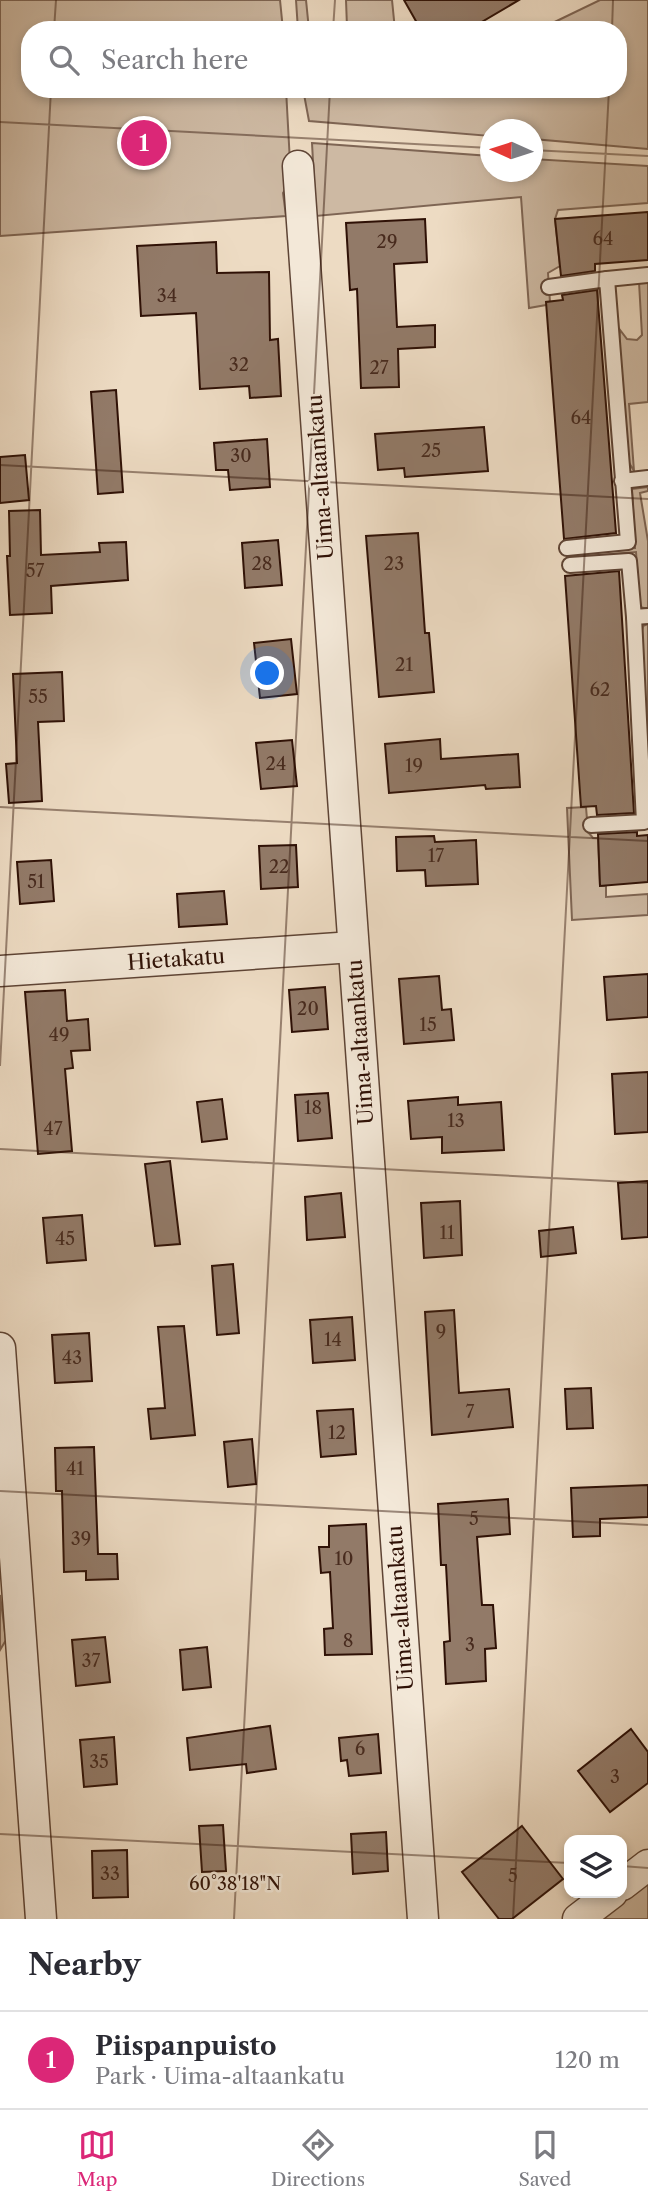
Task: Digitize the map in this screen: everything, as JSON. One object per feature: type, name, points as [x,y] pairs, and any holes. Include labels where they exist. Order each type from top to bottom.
[{"type":"street","name":"Uima-altaankatu","points":[[298,166],[422,1919]]},
{"type":"street","name":"Hietakatu","points":[[0,971],[353,947]]},
{"type":"street","points":[[0,1348],[41,1919]]},
{"type":"street","points":[[627,1881],[648,1864]]},
{"type":"street","points":[[578,1919],[605,1898]]},
{"type":"lane","points":[[549,287],[648,275]]},
{"type":"lane","points":[[567,548],[628,542],[607,279]]},
{"type":"lane","points":[[622,481],[648,478]]},
{"type":"lane","points":[[570,565],[629,561],[641,617],[646,822],[590,825]]},
{"type":"shaded area","points":[[0,0],[280,0],[282,21],[21,21],[21,98],[286,98],[291,181],[283,193],[286,216],[0,236]]},
{"type":"shaded area","points":[[296,0],[306,0],[308,21],[297,21]]},
{"type":"shaded area","points":[[346,0],[392,0],[394,21],[347,21]]},
{"type":"shaded area","points":[[600,0],[648,0],[648,149],[543,140],[543,119],[480,119],[480,135],[309,121],[305,98],[627,98],[627,21],[557,21]]},
{"type":"shaded area","points":[[312,143],[480,155],[480,182],[543,182],[543,160],[648,166],[648,203],[558,210],[555,219],[560,266],[548,273],[550,302],[529,308],[521,197],[316,216]]},
{"type":"shaded area","points":[[648,280],[648,402],[629,404],[634,471],[628,461],[618,354],[620,330],[627,339],[637,340],[642,335],[639,282]]},
{"type":"shaded area","points":[[648,487],[648,491],[640,493],[648,541],[648,609],[640,607],[636,552],[567,558],[567,553],[635,548],[632,489]]},
{"type":"shaded area","points":[[648,624],[648,750],[641,635],[643,626]]},
{"type":"shaded area","points":[[586,807],[588,832],[593,838],[598,838],[600,886],[606,886],[606,897],[648,894],[648,915],[572,920],[567,808]]},
{"type":"shaded area","points":[[0,1595],[6,1640],[0,1650]]},
{"type":"shaded area","points":[[648,1880],[648,1919],[599,1919],[627,1898]]},
{"type":"building","points":[[404,0],[519,0],[483,21],[416,21]]},
{"type":"building","points":[[648,212],[648,260],[595,264],[595,271],[561,276],[555,219]]},
{"type":"building","points":[[425,219],[427,262],[394,264],[397,327],[435,325],[435,347],[398,349],[399,387],[361,388],[357,289],[350,290],[346,223]]},
{"type":"building","points":[[216,242],[217,273],[269,272],[270,340],[278,339],[281,396],[250,398],[249,386],[200,389],[196,313],[141,316],[137,246]]},
{"type":"building","points":[[597,290],[616,533],[564,539],[546,302],[563,300],[562,295]]},
{"type":"building","points":[[116,390],[123,492],[98,494],[91,392]]},
{"type":"building","points":[[484,427],[488,471],[405,477],[404,468],[378,470],[375,434]]},
{"type":"building","points":[[267,439],[270,487],[230,490],[228,470],[216,470],[214,443]]},
{"type":"building","points":[[25,455],[29,500],[0,503],[0,457]]},
{"type":"building","points":[[40,510],[41,555],[100,552],[99,543],[126,542],[128,580],[51,586],[52,613],[10,615],[7,556],[10,556],[9,511]]},
{"type":"building","points":[[418,533],[425,633],[429,633],[434,692],[379,697],[366,536]]},
{"type":"building","points":[[278,540],[282,585],[245,588],[242,543]]},
{"type":"building","points":[[619,571],[634,813],[597,815],[596,806],[581,807],[565,576]]},
{"type":"building","points":[[291,639],[297,694],[260,698],[254,643]]},
{"type":"building","points":[[62,672],[64,721],[38,722],[42,801],[9,803],[6,764],[17,763],[13,674]]},
{"type":"building","points":[[440,739],[441,759],[518,754],[520,787],[486,789],[485,785],[389,793],[385,744]]},
{"type":"building","points":[[292,740],[297,786],[261,789],[256,743]]},
{"type":"building","points":[[637,832],[637,836],[648,835],[648,882],[600,886],[598,834]]},
{"type":"building","points":[[434,836],[435,842],[476,840],[478,884],[426,886],[425,870],[397,871],[396,837]]},
{"type":"building","points":[[296,845],[298,887],[261,889],[259,846]]},
{"type":"building","points":[[51,860],[54,901],[20,904],[17,862]]},
{"type":"building","points":[[224,891],[227,924],[179,927],[177,894]]},
{"type":"building","points":[[648,974],[648,1017],[607,1020],[604,977]]},
{"type":"building","points":[[439,976],[442,1010],[451,1009],[454,1040],[404,1044],[399,979]]},
{"type":"building","points":[[325,987],[328,1029],[292,1032],[289,990]]},
{"type":"building","points":[[65,990],[67,1021],[88,1019],[90,1050],[71,1051],[73,1068],[65,1069],[72,1151],[38,1154],[25,992]]},
{"type":"building","points":[[648,1072],[648,1132],[615,1134],[612,1074]]},
{"type":"building","points":[[328,1093],[332,1138],[298,1141],[295,1095]]},
{"type":"building","points":[[458,1097],[458,1105],[501,1102],[504,1150],[442,1153],[442,1137],[411,1139],[408,1101]]},
{"type":"building","points":[[222,1099],[227,1139],[202,1142],[197,1102]]},
{"type":"building","points":[[170,1161],[180,1244],[155,1246],[145,1164]]},
{"type":"building","points":[[648,1181],[648,1237],[622,1239],[618,1183]]},
{"type":"building","points":[[341,1193],[345,1237],[307,1240],[305,1197]]},
{"type":"building","points":[[460,1201],[462,1255],[424,1258],[421,1203]]},
{"type":"building","points":[[82,1215],[86,1260],[47,1263],[43,1218]]},
{"type":"building","points":[[573,1227],[576,1253],[541,1257],[539,1231]]},
{"type":"building","points":[[233,1264],[239,1333],[217,1335],[212,1266]]},
{"type":"building","points":[[454,1310],[459,1393],[509,1389],[513,1427],[432,1435],[425,1312]]},
{"type":"building","points":[[352,1317],[355,1360],[313,1363],[310,1320]]},
{"type":"building","points":[[184,1326],[195,1435],[151,1439],[148,1409],[165,1408],[158,1327]]},
{"type":"building","points":[[89,1333],[92,1381],[55,1383],[52,1335]]},
{"type":"building","points":[[591,1388],[593,1428],[567,1429],[565,1389]]},
{"type":"building","points":[[353,1409],[356,1454],[321,1457],[317,1411]]},
{"type":"building","points":[[252,1439],[256,1484],[228,1487],[224,1442]]},
{"type":"building","points":[[94,1447],[98,1554],[117,1554],[118,1579],[86,1580],[86,1571],[64,1572],[62,1491],[56,1491],[55,1448]]},
{"type":"building","points":[[648,1485],[648,1517],[600,1519],[600,1536],[573,1537],[571,1488]]},
{"type":"building","points":[[508,1499],[510,1534],[477,1537],[482,1605],[493,1605],[496,1648],[485,1649],[486,1681],[446,1684],[444,1642],[450,1641],[446,1565],[441,1565],[438,1504]]},
{"type":"building","points":[[366,1524],[372,1654],[325,1655],[324,1629],[333,1628],[330,1572],[321,1573],[319,1547],[329,1547],[329,1526]]},
{"type":"building","points":[[105,1637],[110,1682],[76,1686],[72,1640]]},
{"type":"building","points":[[207,1647],[211,1687],[183,1690],[180,1650]]},
{"type":"building","points":[[270,1726],[276,1769],[247,1773],[246,1764],[190,1770],[187,1738]]},
{"type":"building","points":[[631,1729],[648,1752],[648,1783],[610,1812],[578,1771]]},
{"type":"building","points":[[378,1734],[381,1773],[349,1776],[347,1760],[341,1761],[339,1738]]},
{"type":"building","points":[[114,1737],[117,1784],[84,1787],[80,1740]]},
{"type":"building","points":[[223,1825],[226,1871],[202,1872],[199,1826]]},
{"type":"building","points":[[522,1826],[563,1879],[512,1919],[499,1919],[462,1872]]},
{"type":"building","points":[[386,1832],[388,1871],[353,1874],[351,1834]]},
{"type":"building","points":[[127,1850],[128,1897],[93,1898],[92,1851]]},
{"type":"place","name":"Piispanpuisto","points":[[144,143]]}]
